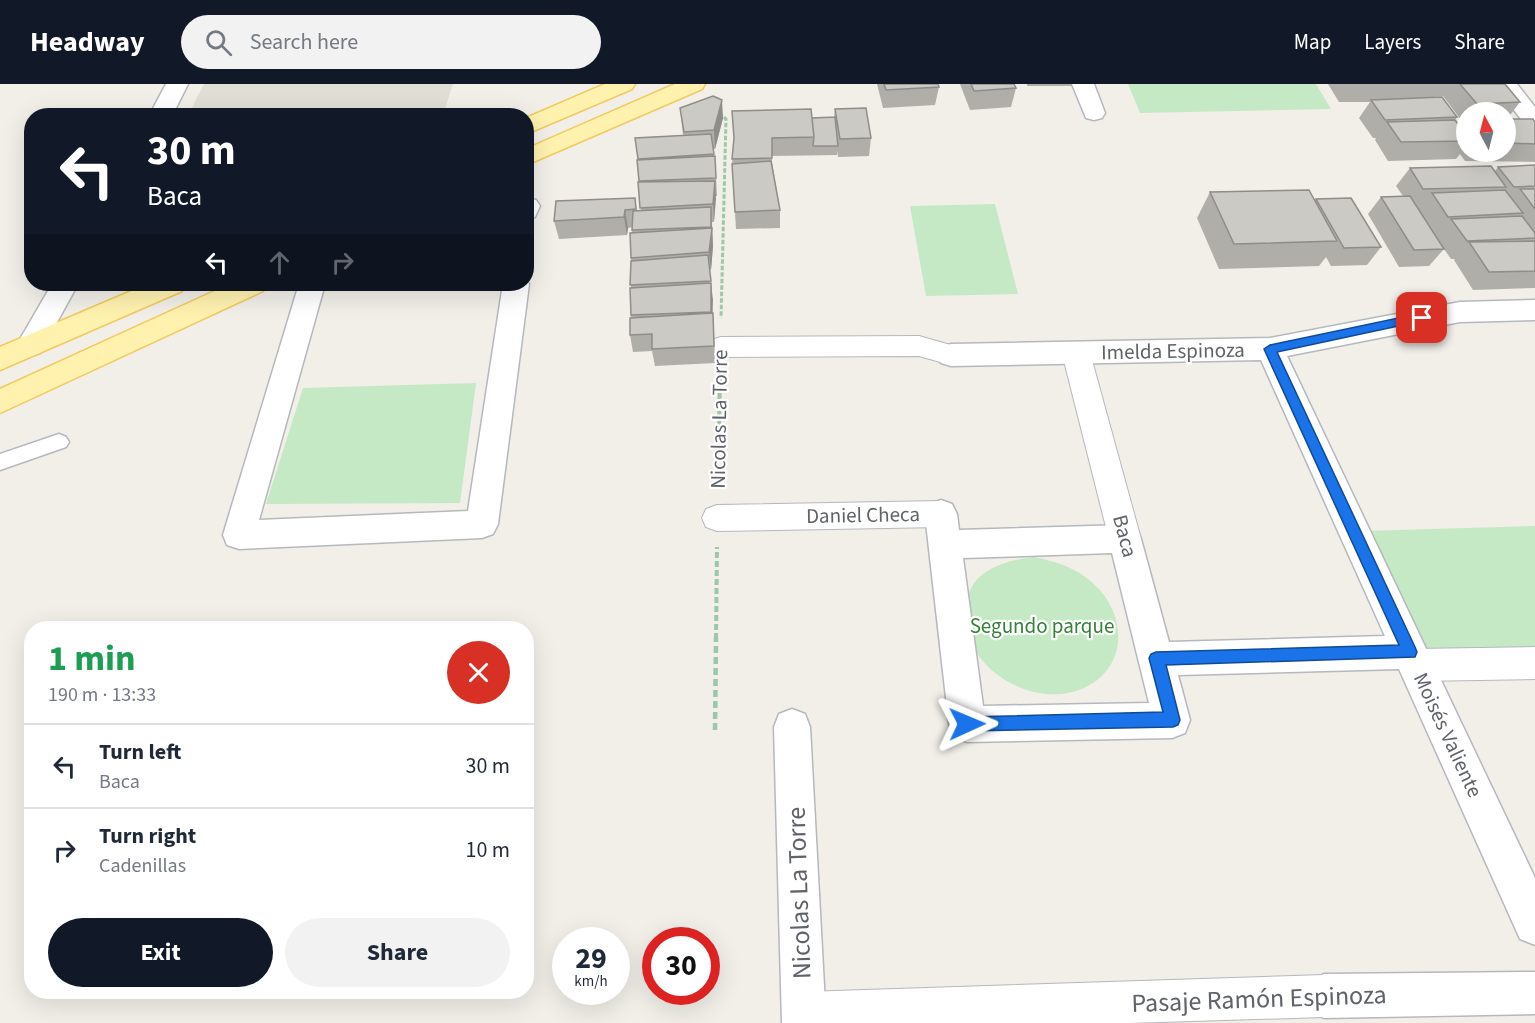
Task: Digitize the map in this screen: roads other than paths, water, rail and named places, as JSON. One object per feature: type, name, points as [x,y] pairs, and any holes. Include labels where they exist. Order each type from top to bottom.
[{"type":"main road","points":[[534,123],[624,84]]},
{"type":"main road","points":[[534,154],[694,84]]},
{"type":"main road","points":[[0,359],[156,291]]},
{"type":"main road","points":[[0,402],[238,291]]},
{"type":"street","points":[[164,108],[177,84]]},
{"type":"street","points":[[1083,84],[1094,113]]},
{"type":"street","points":[[1505,84],[1535,122]]},
{"type":"street","points":[[30,346],[61,291]]},
{"type":"street","points":[[310,291],[239,535],[482,524],[515,291]]},
{"type":"street","name":"Imelda Espinoza","points":[[951,355],[1270,349],[1460,312],[1535,310]]},
{"type":"street","points":[[721,347],[919,346],[951,355]]},
{"type":"street","name":"Moisés Valiente","points":[[1270,349],[1535,924]]},
{"type":"street","name":"Baca","points":[[943,529],[967,724],[1173,720],[1076,353]]},
{"type":"street","name":"Daniel Checa","points":[[717,518],[1125,539]]},
{"type":"street","points":[[1156,658],[1413,658],[1535,663]]},
{"type":"street","name":"Nicolas La Torre","points":[[792,728],[804,1018]]},
{"type":"street","name":"Pasaje Ramón Espinoza","points":[[804,1018],[1324,996],[1535,993]]},
{"type":"lane","points":[[0,462],[59,442]]},
{"type":"park label","name":"Segundo parque","points":[[1042,626]]}]
